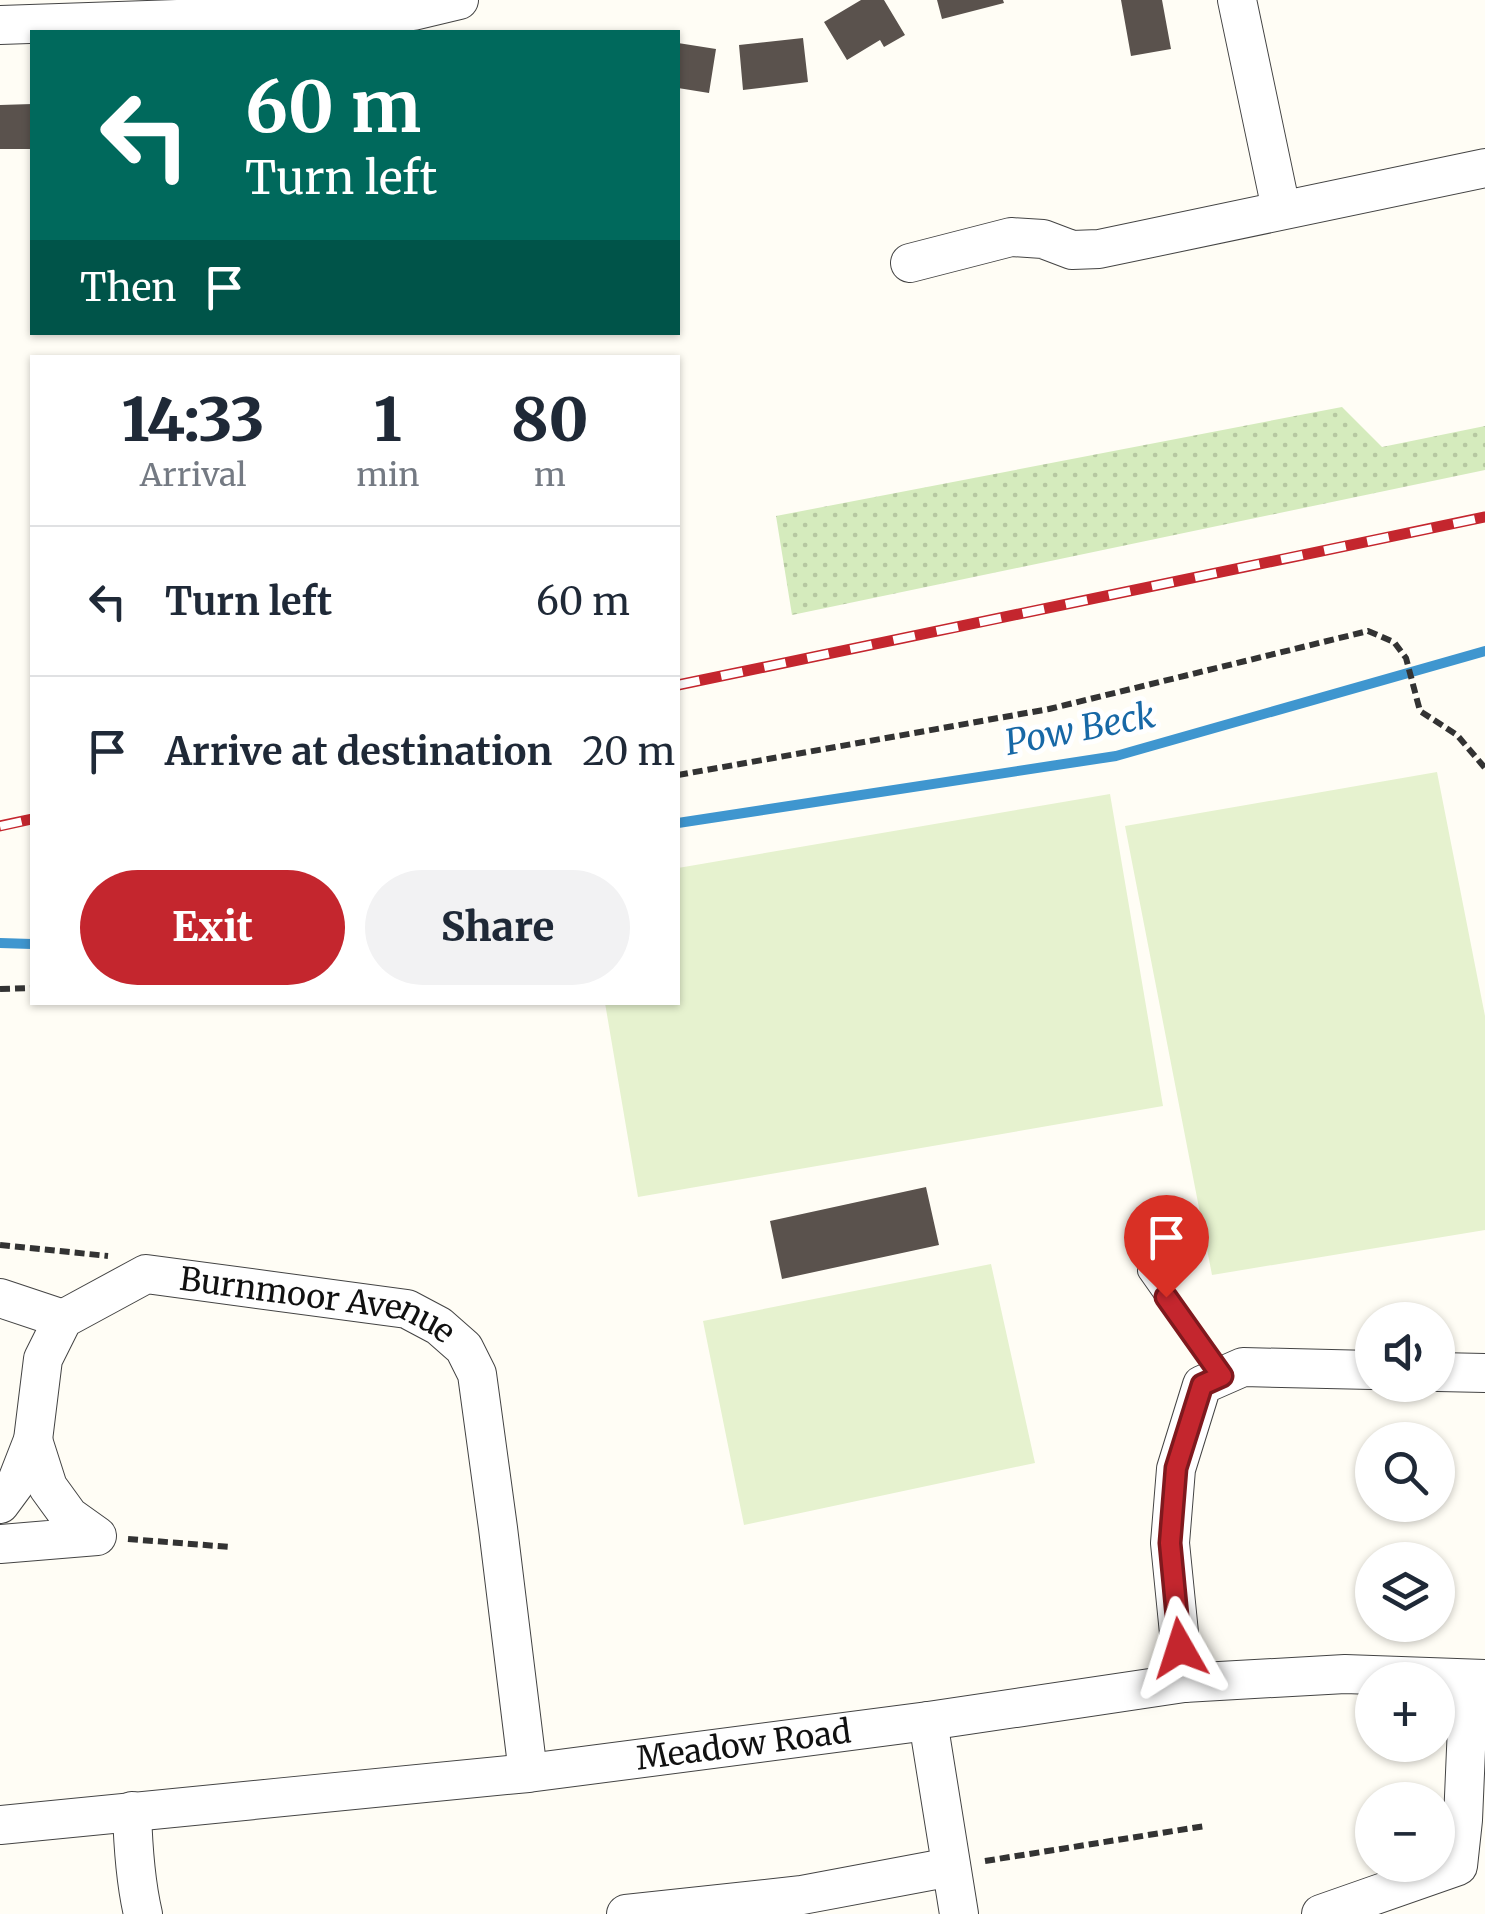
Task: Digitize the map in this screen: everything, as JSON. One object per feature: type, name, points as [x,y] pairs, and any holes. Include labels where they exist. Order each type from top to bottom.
[{"type":"street","points":[[0,25],[413,11],[458,0]]},
{"type":"street","points":[[1237,0],[1281,209]]},
{"type":"street","points":[[910,263],[1011,237],[1043,239],[1072,250],[1099,249],[1485,168]]},
{"type":"street","name":"Burnmoor Avenue","points":[[63,1319],[146,1274],[407,1309],[440,1326],[464,1348],[476,1374],[528,1773]]},
{"type":"street","points":[[0,1298],[63,1319],[42,1358],[33,1440],[17,1481],[0,1504]]},
{"type":"street","points":[[1184,1683],[1170,1543],[1176,1468],[1202,1385],[1243,1367],[1355,1370]]},
{"type":"street","points":[[1455,1372],[1485,1373]]},
{"type":"street","points":[[33,1440],[48,1487],[69,1516],[97,1536]]},
{"type":"street","points":[[0,1544],[97,1536]]},
{"type":"street","name":"Meadow Road","points":[[0,1825],[528,1773],[1184,1683],[1345,1674],[1477,1679]]},
{"type":"street","points":[[1320,1914],[1471,1866],[1463,1820],[1477,1679]]},
{"type":"street","points":[[928,1721],[948,1867],[959,1914]]},
{"type":"street","points":[[132,1811],[133,1853],[143,1914]]},
{"type":"street","points":[[626,1914],[802,1895],[948,1867]]},
{"type":"lane","points":[[1148,1271],[1222,1376]]},
{"type":"path","points":[[680,775],[1049,709],[1368,630],[1394,642],[1406,658],[1420,710],[1457,735],[1485,768]]},
{"type":"path","points":[[0,989],[30,988]]},
{"type":"path","points":[[0,1245],[140,1258],[157,1275]]},
{"type":"path","points":[[97,1536],[230,1547]]},
{"type":"path","points":[[948,1867],[1204,1826]]},
{"type":"green space","points":[[1342,407],[1382,447],[1485,426],[1485,470],[792,615],[776,516]]},
{"type":"green space","points":[[1437,772],[1485,1016],[1485,1230],[1212,1275],[1125,826]]},
{"type":"green space","points":[[1110,794],[1163,1106],[638,1197],[605,1005],[680,1005],[680,868]]},
{"type":"green space","points":[[991,1264],[1035,1463],[744,1525],[703,1321]]},
{"type":"building","points":[[861,0],[884,0],[905,35],[884,47],[880,40],[847,60],[824,22]]},
{"type":"building","points":[[937,0],[1003,0],[1004,3],[942,19]]},
{"type":"building","points":[[1121,0],[1162,0],[1171,49],[1131,56]]},
{"type":"building","points":[[803,38],[808,82],[743,90],[739,45]]},
{"type":"building","points":[[680,43],[716,49],[709,93],[680,88]]},
{"type":"building","points":[[30,104],[30,149],[0,149],[0,105]]},
{"type":"building","points":[[926,1187],[939,1245],[782,1279],[770,1221]]},
{"type":"waterway","name":"Pow Beck","points":[[680,823],[1116,756],[1485,651]]},
{"type":"waterway","name":"Pow Beck","points":[[0,943],[30,944]]},
{"type":"railway","points":[[680,685],[1485,517]]},
{"type":"railway","points":[[0,826],[30,819]]},
{"type":"route","points":[[1166,1297],[1222,1376],[1202,1385],[1176,1468],[1170,1543],[1180,1648]]}]
